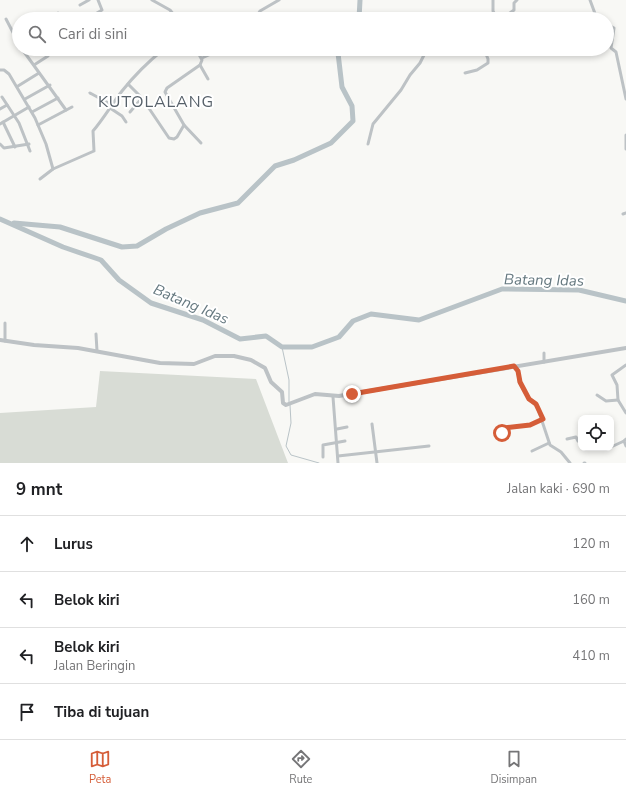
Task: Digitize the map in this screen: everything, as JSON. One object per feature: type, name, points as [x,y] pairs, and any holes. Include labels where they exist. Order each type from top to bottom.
[{"type":"street","points":[[80,5],[89,0]]},
{"type":"street","points":[[98,0],[102,10],[99,12]]},
{"type":"street","points":[[152,0],[170,12]]},
{"type":"street","points":[[261,12],[263,9],[279,0]]},
{"type":"street","points":[[493,0],[494,12]]},
{"type":"street","points":[[511,12],[514,10],[514,2],[517,0]]},
{"type":"street","points":[[590,0],[594,12]]},
{"type":"street","points":[[6,19],[12,31]]},
{"type":"street","points":[[614,50],[616,52],[626,99]]},
{"type":"street","points":[[27,56],[39,73],[50,85],[66,110]]},
{"type":"street","points":[[34,65],[48,56]]},
{"type":"street","points":[[40,179],[53,169],[94,151],[93,131],[102,121],[111,106],[128,84],[157,56]]},
{"type":"street","points":[[201,143],[184,125],[168,99],[166,90],[186,73],[200,65],[202,58],[209,56]]},
{"type":"street","points":[[368,144],[373,124],[401,90],[423,56]]},
{"type":"street","points":[[465,73],[477,70],[488,63],[487,56]]},
{"type":"street","points":[[200,65],[208,79]]},
{"type":"street","points":[[0,70],[7,71],[30,107],[53,169]]},
{"type":"street","points":[[18,86],[39,73]]},
{"type":"street","points":[[128,84],[142,98],[169,138],[177,138],[184,125]]},
{"type":"street","points":[[25,99],[50,85]]},
{"type":"street","points":[[90,93],[111,106],[126,122]]},
{"type":"street","points":[[2,97],[29,144],[30,151]]},
{"type":"street","points":[[32,112],[58,98]]},
{"type":"street","points":[[130,112],[142,98]]},
{"type":"street","points":[[0,109],[7,104]]},
{"type":"street","points":[[14,147],[2,123],[30,107]]},
{"type":"street","points":[[38,126],[72,107]]},
{"type":"street","points":[[626,135],[626,149]]},
{"type":"street","points":[[0,144],[4,148],[29,144]]},
{"type":"street","points":[[5,324],[2,341],[97,351],[160,363],[194,364],[221,355],[251,360],[267,370],[271,382],[282,392],[283,403],[286,405],[295,403],[315,394],[333,397],[626,348]]},
{"type":"street","points":[[96,334],[97,351]]},
{"type":"street","points":[[544,353],[544,362]]},
{"type":"street","points":[[607,378],[626,365]]},
{"type":"street","points":[[514,366],[519,372],[519,379],[529,399],[536,404],[543,419],[549,443],[561,452],[570,463]]},
{"type":"street","points":[[612,375],[617,385],[618,400],[626,413]]},
{"type":"street","points":[[597,396],[606,400],[618,400]]},
{"type":"street","points":[[333,397],[337,429],[338,463]]},
{"type":"street","points":[[498,436],[503,428],[530,425],[543,419]]},
{"type":"street","points":[[372,424],[377,463]]},
{"type":"street","points":[[337,429],[347,427]]},
{"type":"street","points":[[567,438],[576,437],[578,441]]},
{"type":"street","points":[[614,446],[625,440],[626,446]]},
{"type":"street","points":[[324,457],[323,445],[345,441]]},
{"type":"street","points":[[532,451],[549,443]]},
{"type":"street","points":[[338,456],[429,446]]},
{"type":"shaded area","points":[[100,371],[256,379],[288,463],[0,463],[0,413],[96,407]]},
{"type":"waterway","points":[[359,12],[360,0]]},
{"type":"waterway","points":[[14,223],[60,227],[122,247],[137,246],[166,229],[200,213],[238,203],[275,166],[294,160],[331,143],[353,121],[352,106],[342,87],[338,56]]},
{"type":"waterway","name":"Batang Idas","points":[[0,219],[63,247],[101,260],[119,280],[151,303],[203,320],[240,339],[266,336],[282,347],[312,347],[339,337],[353,321],[371,314],[419,320],[502,289],[579,290],[626,301]]},
{"type":"waterway","points":[[282,347],[289,380],[289,402]]},
{"type":"waterway","points":[[290,405],[291,423],[286,446],[291,455],[319,463]]},
{"type":"district","name":"KUTOLALANG","points":[[156,101]]},
{"type":"route","points":[[352,394],[514,366],[518,371],[520,382],[529,399],[536,404],[543,419],[530,425],[522,424],[503,428],[502,433]]}]
